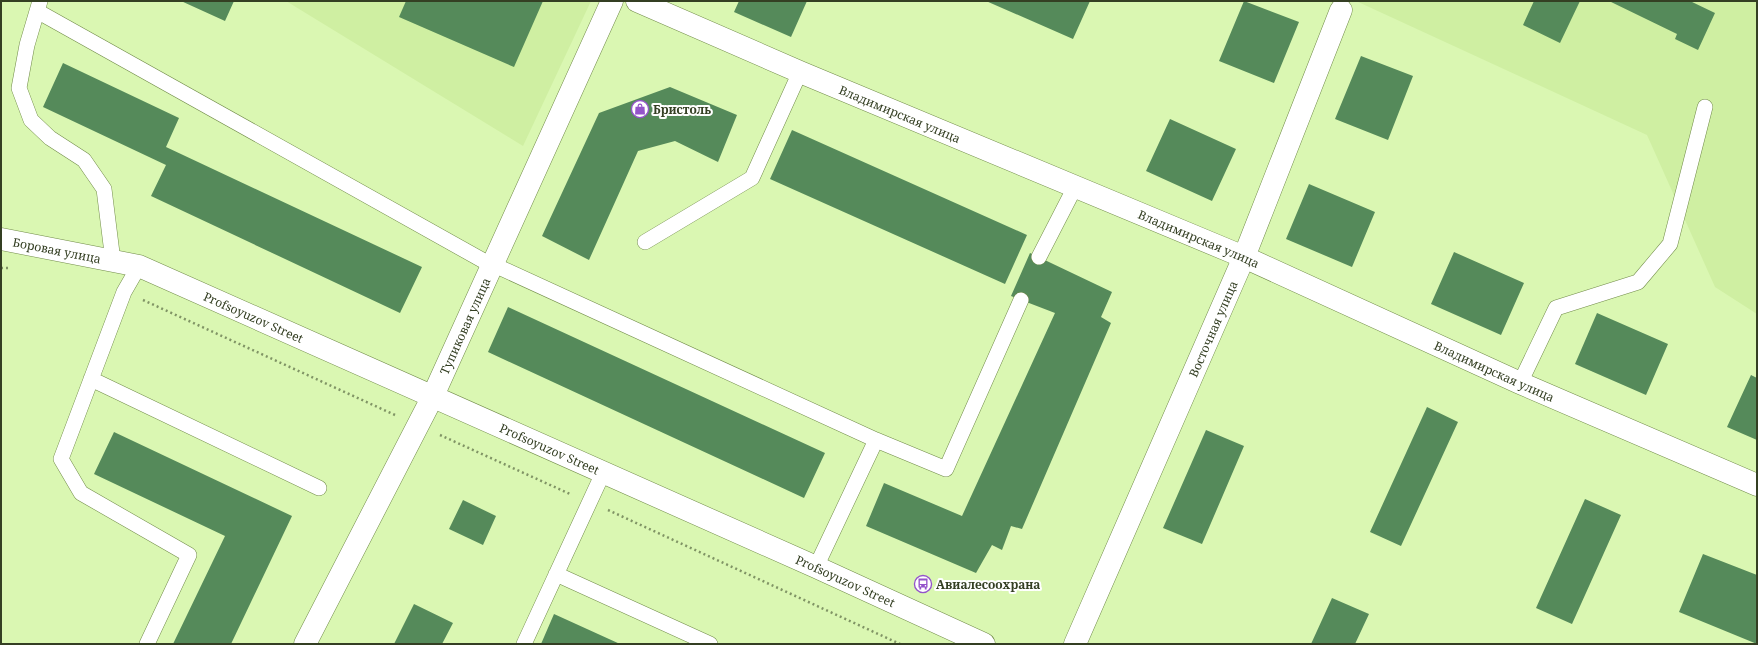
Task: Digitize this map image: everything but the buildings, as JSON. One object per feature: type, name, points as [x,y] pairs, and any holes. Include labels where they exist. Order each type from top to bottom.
[{"type":"street","name":"Тупиковая улица","points":[[305,644],[432,398],[612,1]]},
{"type":"street","name":"Владимирская улица","points":[[637,1],[800,72],[1244,257],[1520,383],[1757,485]]},
{"type":"street","name":"Восточная улица","points":[[1075,644],[1244,257],[1341,10]]},
{"type":"street","name":"Боровая улица","points":[[1,239],[113,261]]},
{"type":"street","name":"Profsoyuzov Street","points":[[113,261],[139,266],[432,398],[816,567],[984,644]]},
{"type":"lane","points":[[113,261],[104,188],[84,160],[50,138],[31,120],[19,88],[27,45],[39,6],[492,264],[876,440],[946,469],[1021,300]]},
{"type":"lane","points":[[645,242],[752,178],[800,72]]},
{"type":"lane","points":[[1520,383],[1556,308],[1638,282],[1670,244],[1705,107]]},
{"type":"lane","points":[[1039,257],[1075,187]]},
{"type":"lane","points":[[139,266],[124,292],[61,459],[81,493],[189,555],[147,644]]},
{"type":"lane","points":[[91,379],[319,488]]},
{"type":"lane","points":[[816,567],[876,440]]},
{"type":"lane","points":[[524,644],[603,473]]},
{"type":"lane","points":[[556,574],[710,644]]},
{"type":"path","points":[[1,268],[8,268]]},
{"type":"path","points":[[124,292],[900,644]]},
{"type":"shaded area","points":[[286,1],[591,1],[523,146]]},
{"type":"shaded area","points":[[1356,1],[1757,1],[1757,314],[1715,287],[1647,135]]},
{"type":"place","name":"Бристоль","points":[[640,109]]},
{"type":"place","name":"Авиалесоохрана","points":[[923,584]]}]
